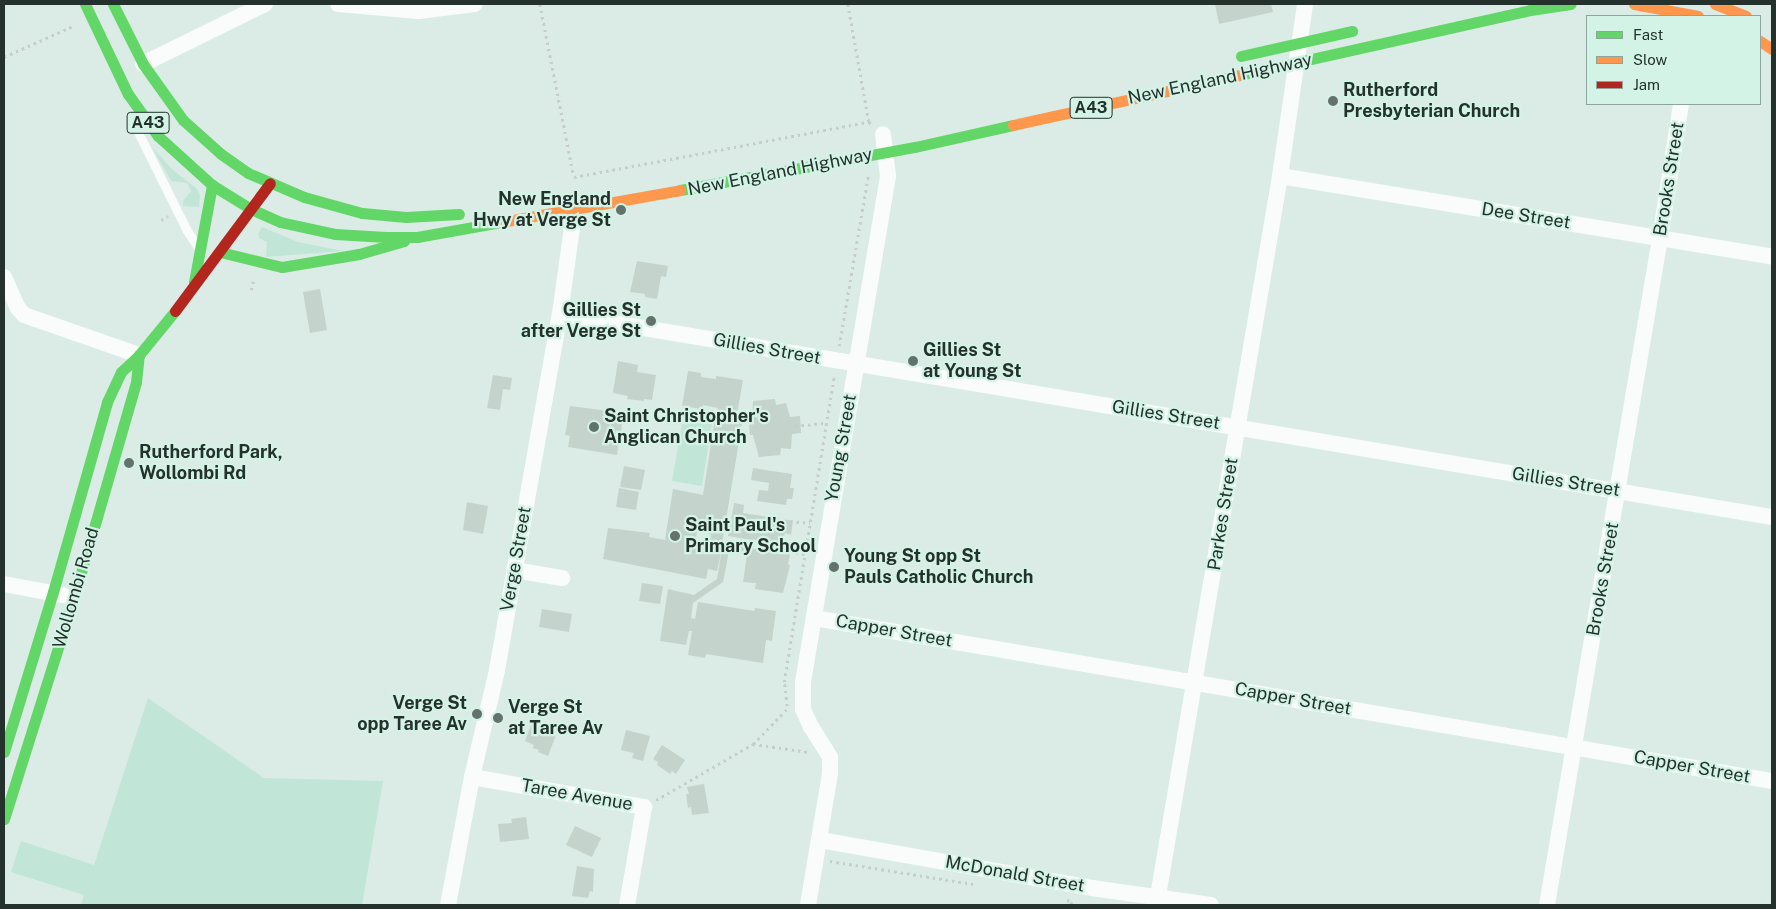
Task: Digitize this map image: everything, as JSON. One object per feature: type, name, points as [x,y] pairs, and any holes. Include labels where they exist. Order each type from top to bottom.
[{"type":"main road","name":"New England Highway","points":[[85,4],[128,94],[158,136],[212,185],[251,209],[280,222],[335,234],[418,237],[887,152],[1530,10],[1571,4]]},
{"type":"main road","name":"A43","points":[[113,4],[142,64],[183,120],[222,154],[248,173],[304,198],[362,213],[430,217],[471,213]]},
{"type":"main road","points":[[1634,4],[1691,15]]},
{"type":"main road","points":[[1715,4],[1743,15]]},
{"type":"main road","name":"New England Highway","points":[[1232,58],[1366,28]]},
{"type":"main road","points":[[1761,43],[1772,49]]},
{"type":"main road","name":"Wollombi Road","points":[[4,752],[53,592],[107,402],[121,372],[139,355],[193,289],[270,183]]},
{"type":"main road","points":[[193,289],[212,185]]},
{"type":"main road","points":[[220,252],[282,267],[297,266],[358,254],[418,237]]},
{"type":"main road","name":"Wollombi Road","points":[[4,819],[74,598],[136,382],[139,355]]},
{"type":"street","points":[[142,64],[265,4]]},
{"type":"street","points":[[338,4],[424,11],[475,4]]},
{"type":"street","name":"Parkes Street","points":[[1158,896],[1280,176],[1305,4]]},
{"type":"street","name":"Brooks Street","points":[[1547,905],[1618,490],[1681,105]]},
{"type":"street","name":"Young Street","points":[[820,840],[830,774],[830,756],[811,727],[803,709],[803,682],[888,176],[887,152],[883,134]]},
{"type":"street","name":"Dee Street","points":[[1280,176],[1772,257]]},
{"type":"street","name":"Verge Street","points":[[448,905],[472,777],[497,670],[560,314],[572,228],[569,211]]},
{"type":"street","points":[[4,278],[18,308],[24,315],[139,355]]},
{"type":"street","name":"Gillies Street","points":[[560,314],[1618,490],[1772,518]]},
{"type":"street","points":[[514,570],[562,578]]},
{"type":"street","points":[[4,584],[53,592],[74,598]]},
{"type":"street","name":"Capper Street","points":[[814,618],[1194,681],[1772,781]]},
{"type":"street","name":"Taree Avenue","points":[[472,777],[644,807],[627,905]]},
{"type":"street","points":[[808,905],[820,840]]},
{"type":"street","name":"McDonald Street","points":[[820,840],[1092,888],[1211,905]]},
{"type":"lane","points":[[115,69],[134,126],[186,229],[200,250]]},
{"type":"path","points":[[540,4],[574,177],[869,122]]},
{"type":"path","points":[[848,4],[869,122],[883,134]]},
{"type":"path","points":[[4,57],[75,25]]},
{"type":"path","points":[[839,349],[869,171]]},
{"type":"path","points":[[161,220],[170,216]]},
{"type":"path","points":[[795,426],[826,423]]},
{"type":"path","points":[[790,521],[810,523]]},
{"type":"path","points":[[759,541],[759,546]]},
{"type":"path","points":[[751,544],[805,554]]},
{"type":"path","points":[[644,807],[753,744],[787,709]]},
{"type":"path","points":[[753,744],[811,753]]},
{"type":"path","points":[[831,861],[975,884]]},
{"type":"path","points":[[1062,898],[1072,902],[1071,905]]},
{"type":"green space","points":[[152,147],[172,169],[197,189],[200,195],[199,207],[183,206],[183,201],[191,191],[187,183],[171,181]]},
{"type":"green space","points":[[262,227],[298,242],[343,251],[266,257],[267,242],[259,238],[258,234]]},
{"type":"green space","points":[[683,418],[712,423],[702,486],[672,481]]},
{"type":"green space","points":[[148,698],[264,778],[383,781],[362,905],[81,905],[84,895],[11,872],[21,841],[94,865]]},
{"type":"building","points":[[1215,4],[1271,4],[1273,12],[1219,24]]},
{"type":"building","points":[[637,261],[668,266],[666,277],[661,276],[657,299],[645,297],[645,294],[630,292]]},
{"type":"building","points":[[320,289],[327,330],[310,333],[303,292]]},
{"type":"building","points":[[618,361],[638,365],[637,372],[656,375],[652,400],[627,399],[628,396],[613,393]]},
{"type":"building","points":[[688,371],[701,373],[701,377],[716,379],[716,376],[743,380],[737,414],[717,411],[718,408],[703,405],[702,409],[682,406]]},
{"type":"building","points":[[493,375],[512,378],[510,390],[503,389],[500,410],[487,408]]},
{"type":"building","points":[[775,399],[776,405],[786,403],[790,417],[800,416],[801,433],[792,434],[791,449],[781,448],[780,455],[759,457],[753,435],[750,435],[749,425],[752,424],[753,401]]},
{"type":"building","name":"Saint Christopher's Anglican Church","points":[[570,406],[609,411],[609,416],[623,419],[617,455],[568,447],[570,436],[565,435]]},
{"type":"building","points":[[715,418],[742,423],[722,544],[790,554],[788,565],[790,565],[783,593],[755,589],[756,583],[743,582],[747,555],[729,551],[723,582],[693,603],[691,618],[695,619],[698,602],[754,611],[755,608],[776,611],[772,641],[766,640],[763,663],[706,654],[705,658],[688,655],[692,631],[689,631],[686,645],[660,641],[668,589],[694,595],[717,579],[722,549],[717,571],[708,569],[706,579],[603,559],[608,528],[650,533],[649,537],[665,540],[673,489],[703,495]],"holes":[[[697,532],[711,534],[709,547],[695,545]]]},
{"type":"building","points":[[624,466],[645,470],[641,490],[620,487]]},
{"type":"building","points":[[753,468],[792,474],[790,488],[794,488],[792,499],[787,499],[786,505],[757,501],[759,490],[768,491],[769,483],[751,480]]},
{"type":"building","points":[[619,488],[639,492],[636,510],[616,507]]},
{"type":"building","points":[[467,502],[488,506],[483,534],[463,530]]},
{"type":"building","points":[[734,503],[744,505],[743,513],[793,521],[791,535],[785,533],[783,545],[728,536]]},
{"type":"building","points":[[642,583],[663,586],[660,604],[639,601]]},
{"type":"building","points":[[542,609],[572,614],[569,632],[539,627]]},
{"type":"building","points":[[531,725],[556,735],[548,756],[538,752],[539,750],[533,748],[534,745],[525,741]]},
{"type":"building","points":[[626,730],[650,736],[643,761],[632,758],[634,753],[621,750]]},
{"type":"building","points":[[662,745],[685,760],[676,774],[672,771],[670,774],[657,765],[658,762],[653,759]]},
{"type":"building","points":[[704,784],[709,813],[692,815],[691,807],[688,808],[686,794],[689,794],[687,787]]},
{"type":"building","points":[[526,817],[529,839],[500,842],[498,824],[512,823],[511,819]]},
{"type":"building","points":[[575,826],[601,838],[592,857],[566,845]]},
{"type":"building","points":[[577,866],[594,869],[593,892],[590,891],[588,898],[572,896]]},
{"type":"traffic: fast","points":[[85,4],[128,94],[158,136],[212,185],[251,209],[280,222],[335,234],[386,237],[417,237],[501,222]]},
{"type":"traffic: fast","points":[[113,4],[143,64],[183,120],[221,154],[248,173],[304,197],[362,213],[406,217],[459,214]]},
{"type":"traffic: fast","points":[[1240,75],[1530,10],[1571,4]]},
{"type":"traffic: fast","points":[[1241,56],[1352,31]]},
{"type":"traffic: fast","points":[[680,190],[915,147],[1013,125]]},
{"type":"traffic: fast","points":[[194,282],[212,185]]},
{"type":"traffic: fast","points":[[220,252],[282,267],[359,254],[404,241]]},
{"type":"traffic: fast","points":[[4,752],[53,592],[107,402],[121,372],[139,355],[175,311]]},
{"type":"traffic: fast","points":[[4,819],[74,597],[136,382],[139,355]]},
{"type":"traffic: slow","points":[[1634,4],[1693,15]]},
{"type":"traffic: slow","points":[[1715,4],[1743,15]]},
{"type":"traffic: slow","points":[[1761,42],[1772,49]]},
{"type":"traffic: slow","points":[[1013,125],[1240,75]]},
{"type":"traffic: slow","points":[[501,222],[680,190]]},
{"type":"traffic: jam","points":[[175,311],[270,183]]},
{"type":"place","name":"Rutherford Presbyterian Church","points":[[1333,101]]},
{"type":"place","name":"New England Hwy at Verge St","points":[[621,210]]},
{"type":"place","name":"Gillies St after Verge St","points":[[651,321]]},
{"type":"place","name":"Gillies St at Young St","points":[[913,361]]},
{"type":"place","name":"Saint Christopher's Anglican Church","points":[[594,427]]},
{"type":"place","name":"Rutherford Park, Wollombi Rd","points":[[129,463]]},
{"type":"place","name":"Saint Paul's Primary School","points":[[675,536]]},
{"type":"place","name":"Young St opp St Pauls Catholic Church","points":[[834,567]]},
{"type":"place","name":"Verge St opp Taree Av","points":[[477,714]]},
{"type":"place","name":"Verge St at Taree Av","points":[[498,718]]}]
